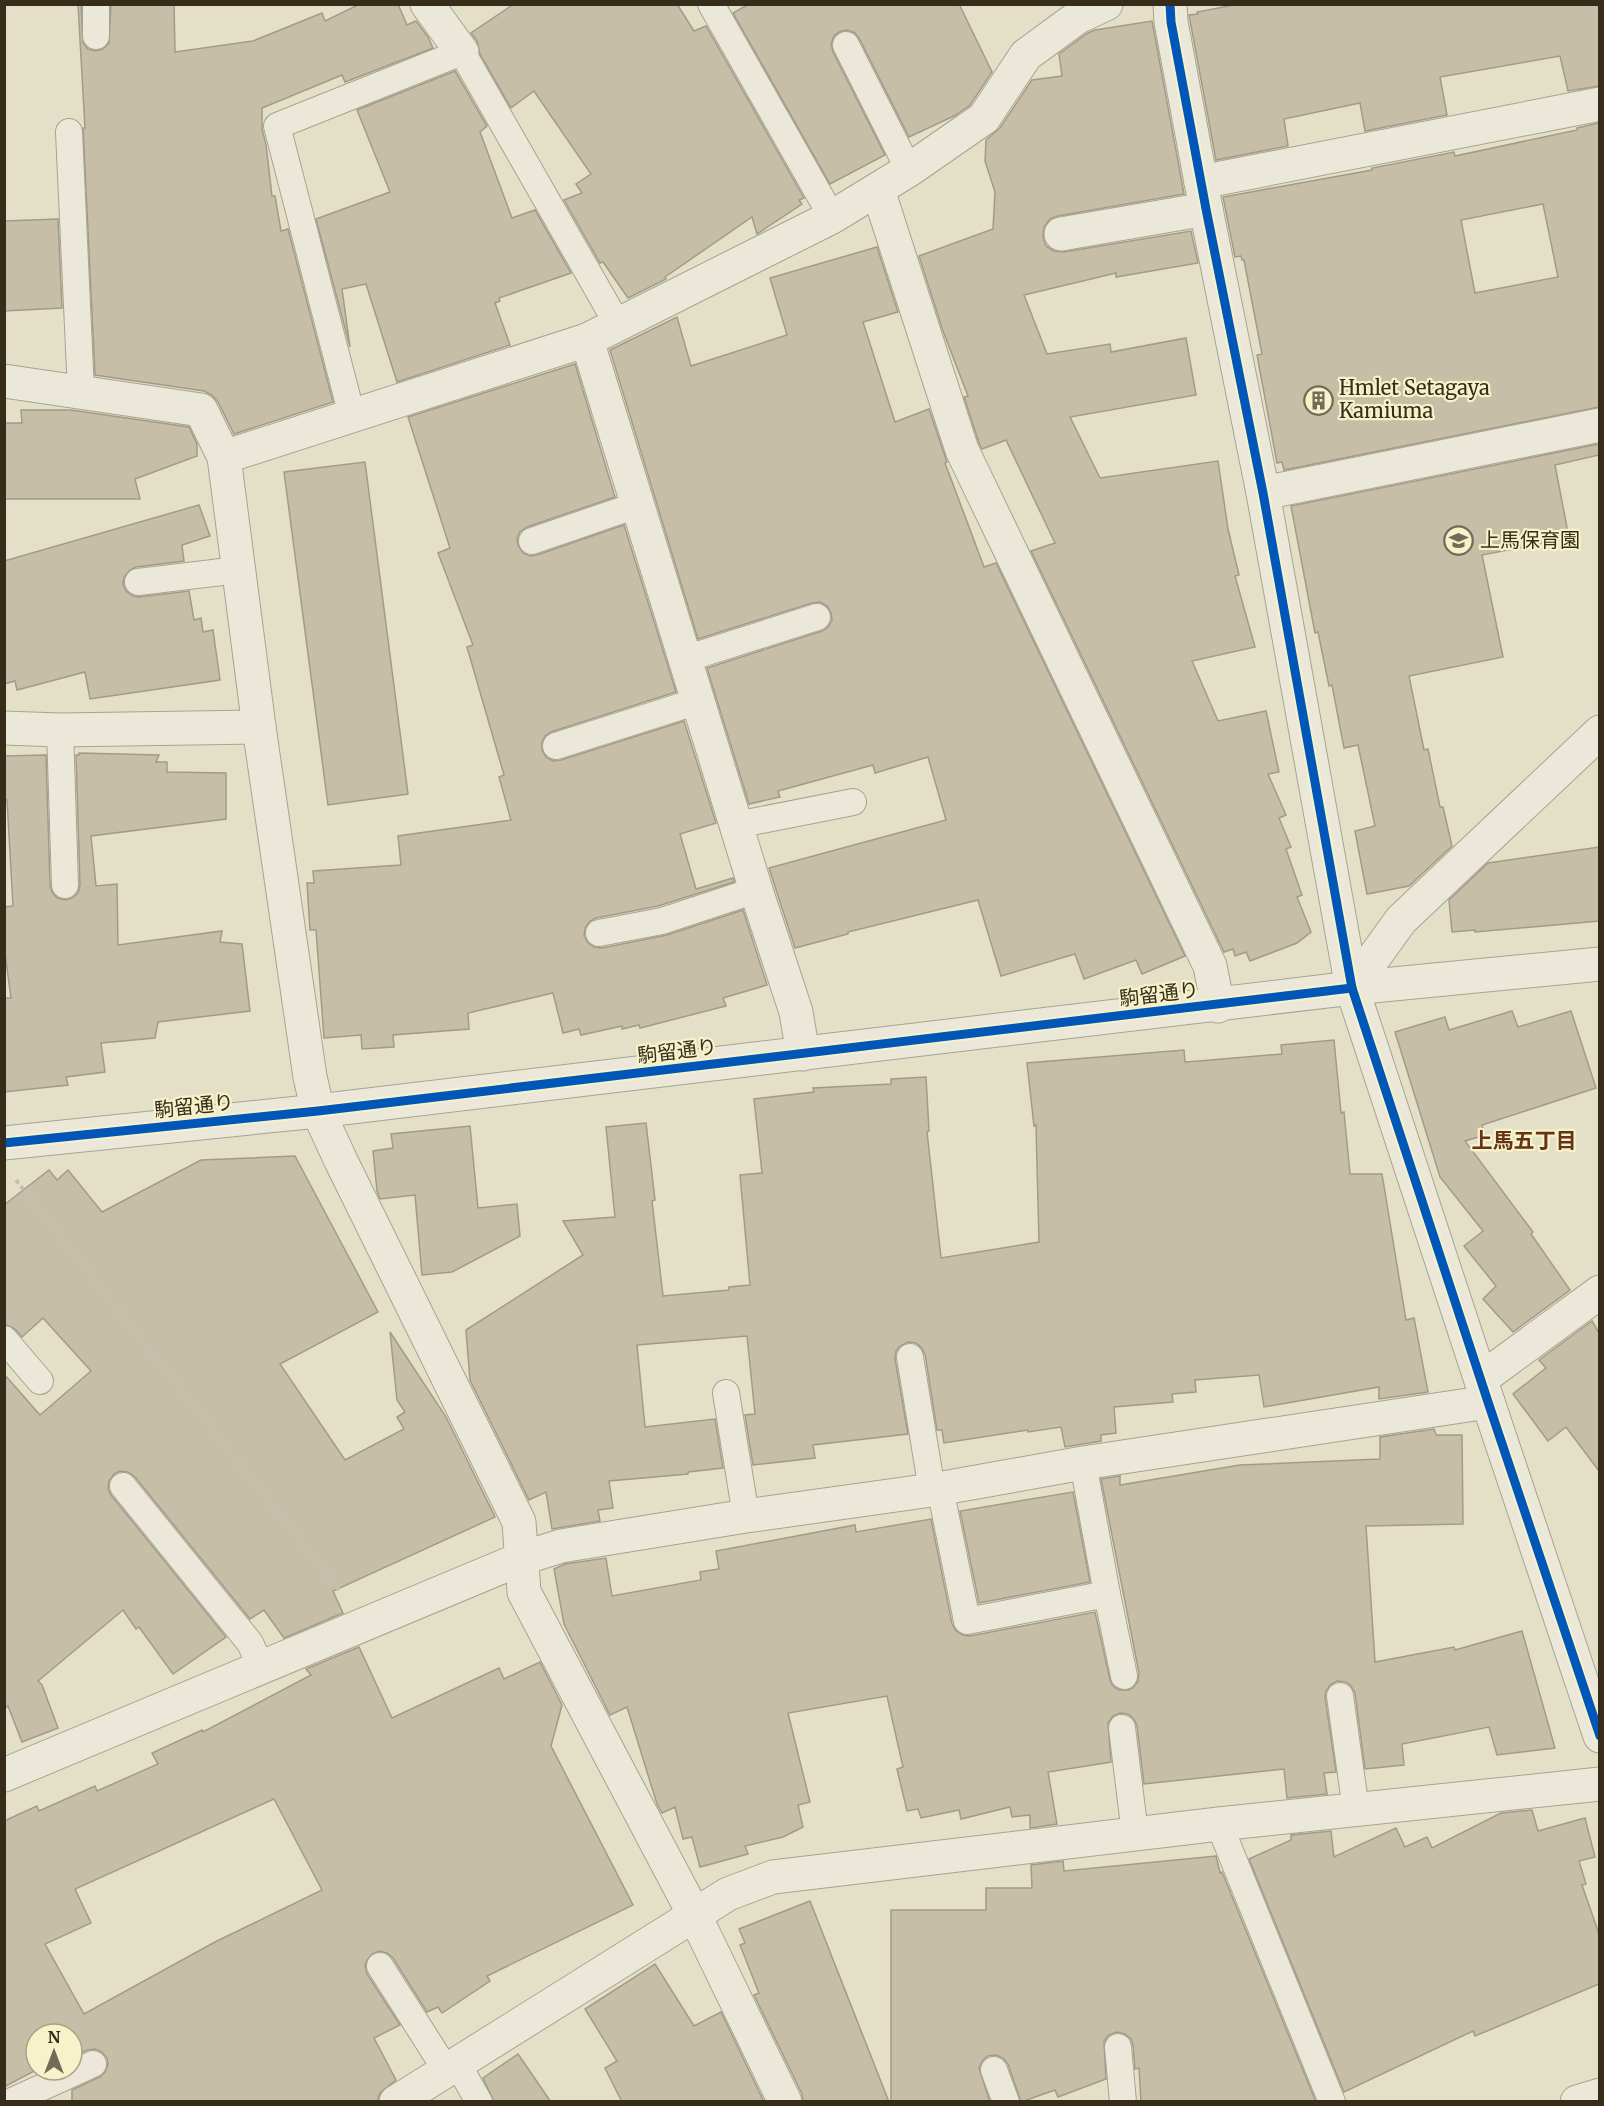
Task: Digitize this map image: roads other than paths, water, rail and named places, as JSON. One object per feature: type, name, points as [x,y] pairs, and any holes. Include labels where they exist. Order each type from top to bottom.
[{"type":"street","points":[[427,4],[462,52]]},
{"type":"street","points":[[224,457],[587,340],[832,217],[909,170],[984,118],[1026,55],[1078,17],[1106,4]]},
{"type":"street","points":[[1170,4],[1204,196],[1263,493],[1352,988],[1599,1736]]},
{"type":"street","points":[[1061,234],[1204,196],[1599,104]]},
{"type":"street","points":[[878,190],[962,450],[1210,966],[1218,1006]]},
{"type":"street","points":[[587,340],[756,890],[796,1012],[803,1054]]},
{"type":"street","points":[[4,381],[201,410],[224,457],[259,727],[310,1077],[318,1112],[519,1522],[524,1592],[695,1916],[785,2102]]},
{"type":"street","points":[[1263,493],[1599,424]]},
{"type":"street","points":[[4,729],[259,727]]},
{"type":"street","points":[[1352,988],[1401,920],[1599,732]]},
{"type":"street","name":"駒留通り","points":[[4,1143],[318,1112],[1218,1006],[1352,988],[1599,964]]},
{"type":"street","points":[[4,1774],[523,1558],[561,1546],[746,1516],[936,1489],[1484,1390],[1599,1292]]},
{"type":"street","points":[[396,2102],[728,1894],[773,1877],[1220,1824],[1599,1784]]},
{"type":"street","points":[[1577,2102],[1599,2095]]},
{"type":"lane","points":[[96,4],[96,36]]},
{"type":"lane","points":[[711,4],[832,217]]},
{"type":"lane","points":[[846,45],[909,170]]},
{"type":"lane","points":[[352,416],[277,126],[462,52],[618,325]]},
{"type":"lane","points":[[69,132],[81,392]]},
{"type":"lane","points":[[532,541],[638,505]]},
{"type":"lane","points":[[138,582],[238,570]]},
{"type":"lane","points":[[685,659],[817,617]]},
{"type":"lane","points":[[556,746],[698,701]]},
{"type":"lane","points":[[60,730],[65,885]]},
{"type":"lane","points":[[736,825],[853,802]]},
{"type":"lane","points":[[598,933],[662,921],[756,890]]},
{"type":"lane","points":[[4,1339],[40,1381]]},
{"type":"lane","points":[[910,1357],[936,1489],[967,1621],[1107,1594]]},
{"type":"lane","points":[[726,1393],[746,1516]]},
{"type":"lane","points":[[1083,1463],[1124,1676]]},
{"type":"lane","points":[[123,1486],[250,1643],[261,1667]]},
{"type":"lane","points":[[1340,1696],[1356,1809]]},
{"type":"lane","points":[[1122,1728],[1135,1834]]},
{"type":"lane","points":[[1220,1824],[1332,2102]]},
{"type":"lane","points":[[380,1966],[479,2102]]},
{"type":"lane","points":[[1118,2047],[1123,2102]]},
{"type":"lane","points":[[10,2102],[93,2064]]},
{"type":"lane","points":[[994,2070],[1006,2102]]},
{"type":"place","name":"Hmlet Setagaya Kamiuma","points":[[1318,400]]},
{"type":"place","name":"上馬保育園","points":[[1459,540]]},
{"type":"district","name":"上馬五丁目","points":[[1524,1141]]}]
